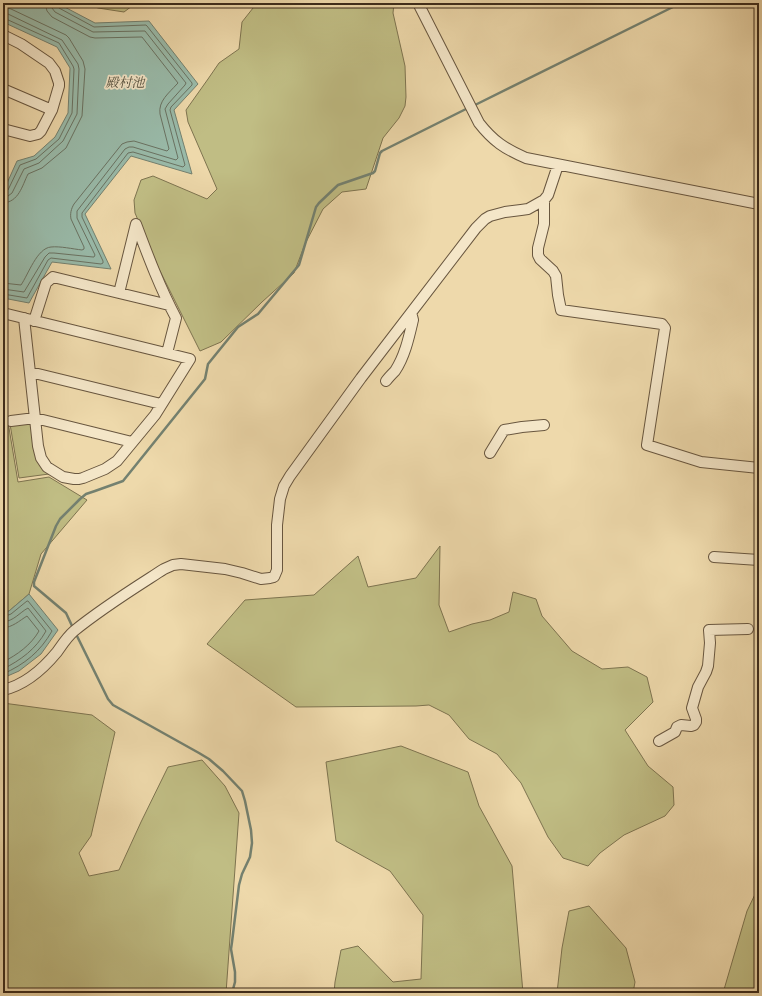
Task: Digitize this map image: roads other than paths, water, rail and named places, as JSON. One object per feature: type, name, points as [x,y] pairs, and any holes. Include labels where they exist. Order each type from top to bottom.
[{"type":"street","points":[[418,3],[479,123],[486,133],[500,145],[526,158],[759,204]]},
{"type":"street","points":[[3,34],[21,44],[49,64],[52,67],[59,83],[52,110],[38,134],[30,136],[3,129]]},
{"type":"street","points":[[3,89],[52,110]]},
{"type":"street","points":[[3,690],[26,681],[50,660],[72,633],[120,597],[164,568],[181,564],[225,569],[261,578],[274,577],[277,570],[277,525],[280,499],[284,486],[290,476],[356,384],[476,228],[490,216],[505,212],[528,209],[544,200],[548,195],[558,165]]},
{"type":"street","points":[[544,200],[544,224],[538,248],[538,256],[556,276],[561,310],[662,324],[664,328],[647,445],[701,462],[759,468]]},
{"type":"street","points":[[119,293],[136,224],[156,275],[176,318],[167,353]]},
{"type":"street","points":[[34,321],[46,283],[53,277],[169,305]]},
{"type":"street","points":[[3,313],[24,318],[34,321],[190,359],[155,415],[117,461],[106,470],[83,478],[74,479],[64,477],[47,467],[42,458],[38,446],[24,318]]},
{"type":"street","points":[[386,380],[394,372],[406,348],[413,320],[410,314]]},
{"type":"street","points":[[30,372],[161,404]]},
{"type":"street","points":[[11,421],[35,418],[132,442]]},
{"type":"street","points":[[490,453],[504,430],[544,425]]},
{"type":"street","points":[[714,557],[759,560]]},
{"type":"street","points":[[659,741],[675,732],[680,725],[691,726],[696,722],[692,708],[698,687],[708,666],[710,643],[709,630],[748,629]]},
{"type":"water","name":"殿村池","points":[[3,3],[57,3],[95,23],[149,21],[198,84],[174,110],[192,174],[131,156],[85,214],[111,269],[52,262],[29,303],[3,298],[3,192],[17,161],[34,156],[55,137],[68,113],[70,68],[57,47],[3,22]]},
{"type":"water","points":[[29,594],[58,630],[41,654],[19,671],[3,678],[3,613],[9,611]]},
{"type":"waterway","points":[[473,106],[681,3]]},
{"type":"waterway","points":[[73,628],[66,613],[34,586],[34,582],[60,519],[86,494],[123,481],[205,379],[208,364],[238,327],[258,314],[299,265],[316,207],[319,203],[338,185],[373,173],[382,151],[468,108]]},
{"type":"waterway","points":[[76,634],[108,699],[113,705],[209,759],[242,791],[251,830],[252,843],[250,857],[242,874],[239,885],[231,949],[235,972],[235,982],[232,993]]}]
